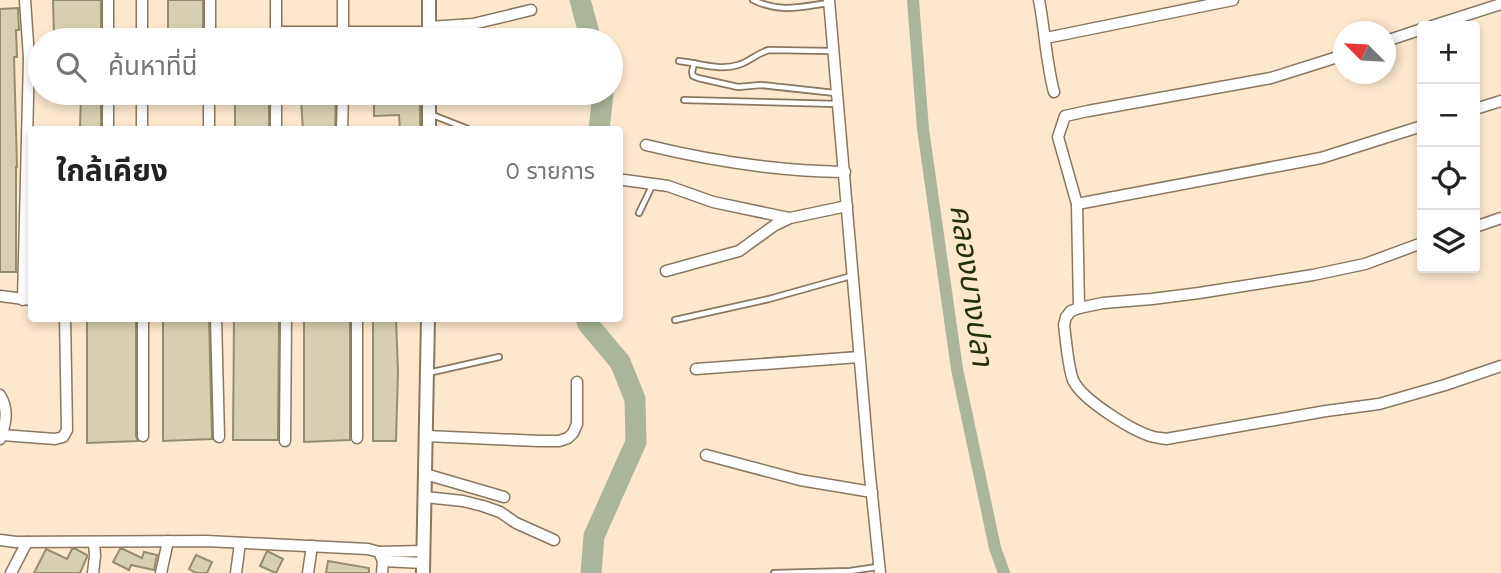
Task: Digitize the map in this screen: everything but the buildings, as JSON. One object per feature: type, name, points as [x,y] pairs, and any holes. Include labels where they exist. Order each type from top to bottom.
[{"type":"street","points":[[25,0],[28,44]]},
{"type":"street","points":[[108,0],[108,28]]},
{"type":"street","points":[[142,0],[142,28]]},
{"type":"street","points":[[210,0],[210,28]]},
{"type":"street","points":[[276,0],[276,28]]},
{"type":"street","points":[[343,0],[343,28]]},
{"type":"street","points":[[429,0],[429,28]]},
{"type":"street","points":[[1039,0],[1046,38],[1047,65],[1054,92]]},
{"type":"street","points":[[1046,38],[1233,0]]},
{"type":"street","points":[[829,2],[880,570]]},
{"type":"street","points":[[1448,21],[1501,4]]},
{"type":"street","points":[[453,28],[531,10]]},
{"type":"street","points":[[1396,37],[1417,31]]},
{"type":"street","points":[[1079,308],[1077,204],[1058,137],[1065,116],[1271,78],[1333,58]]},
{"type":"street","points":[[1480,107],[1501,100]]},
{"type":"street","points":[[28,126],[29,105]]},
{"type":"street","points":[[108,105],[108,126]]},
{"type":"street","points":[[142,105],[142,126]]},
{"type":"street","points":[[209,105],[209,126]]},
{"type":"street","points":[[276,105],[276,126]]},
{"type":"street","points":[[342,126],[343,105]]},
{"type":"street","points":[[429,105],[429,126]]},
{"type":"street","points":[[1077,204],[1321,158],[1417,128]]},
{"type":"street","points":[[646,145],[703,158],[808,172],[845,172]]},
{"type":"street","points":[[0,296],[27,300],[28,179]]},
{"type":"street","points":[[624,180],[680,189],[713,202],[790,218]]},
{"type":"street","points":[[666,271],[739,251],[775,225],[790,218],[847,206]]},
{"type":"street","points":[[1480,225],[1501,218]]},
{"type":"street","points":[[1417,245],[1365,264],[1313,275],[1199,293],[1103,303],[1071,311],[1064,325],[1073,380],[1089,399],[1107,412],[1154,438],[1166,439],[1379,404],[1501,366]]},
{"type":"street","points":[[0,394],[6,405],[1,437],[63,437],[67,430],[65,322]]},
{"type":"street","points":[[143,322],[143,436]]},
{"type":"street","points":[[216,322],[219,438]]},
{"type":"street","points":[[285,441],[286,322]]},
{"type":"street","points":[[357,322],[357,438]]},
{"type":"street","points":[[0,540],[168,541],[312,546],[368,549],[381,556],[423,562],[428,322]]},
{"type":"street","points":[[696,369],[859,357]]},
{"type":"street","points":[[426,436],[539,441],[568,438],[577,424],[578,382]]},
{"type":"street","points":[[706,455],[800,480],[872,492]]},
{"type":"street","points":[[425,474],[504,497]]},
{"type":"street","points":[[425,497],[483,506],[554,540]]},
{"type":"street","points":[[161,573],[168,541]]},
{"type":"street","points":[[11,573],[27,542]]},
{"type":"street","points":[[93,573],[94,542]]},
{"type":"street","points":[[236,573],[240,543]]},
{"type":"street","points":[[308,573],[312,546]]},
{"type":"street","points":[[381,556],[382,573]]},
{"type":"lane","points":[[753,0],[782,9],[829,2]]},
{"type":"lane","points":[[679,61],[728,67],[739,65],[769,50],[834,51]]},
{"type":"lane","points":[[694,63],[692,72],[698,78],[738,87],[761,85],[838,99]]},
{"type":"lane","points":[[684,100],[838,99]]},
{"type":"lane","points":[[429,113],[461,126]]},
{"type":"lane","points":[[639,213],[653,184]]},
{"type":"lane","points":[[675,320],[769,299],[852,276]]},
{"type":"lane","points":[[427,373],[499,357]]},
{"type":"lane","points":[[774,573],[880,570]]},
{"type":"waterway","points":[[580,0],[588,28]]},
{"type":"waterway","name":"คลองบางปลา","points":[[913,0],[923,129],[957,369],[995,548],[1004,573]]},
{"type":"waterway","points":[[599,126],[602,105]]},
{"type":"waterway","points":[[587,322],[620,362],[635,399],[636,442],[594,536],[591,573]]}]
